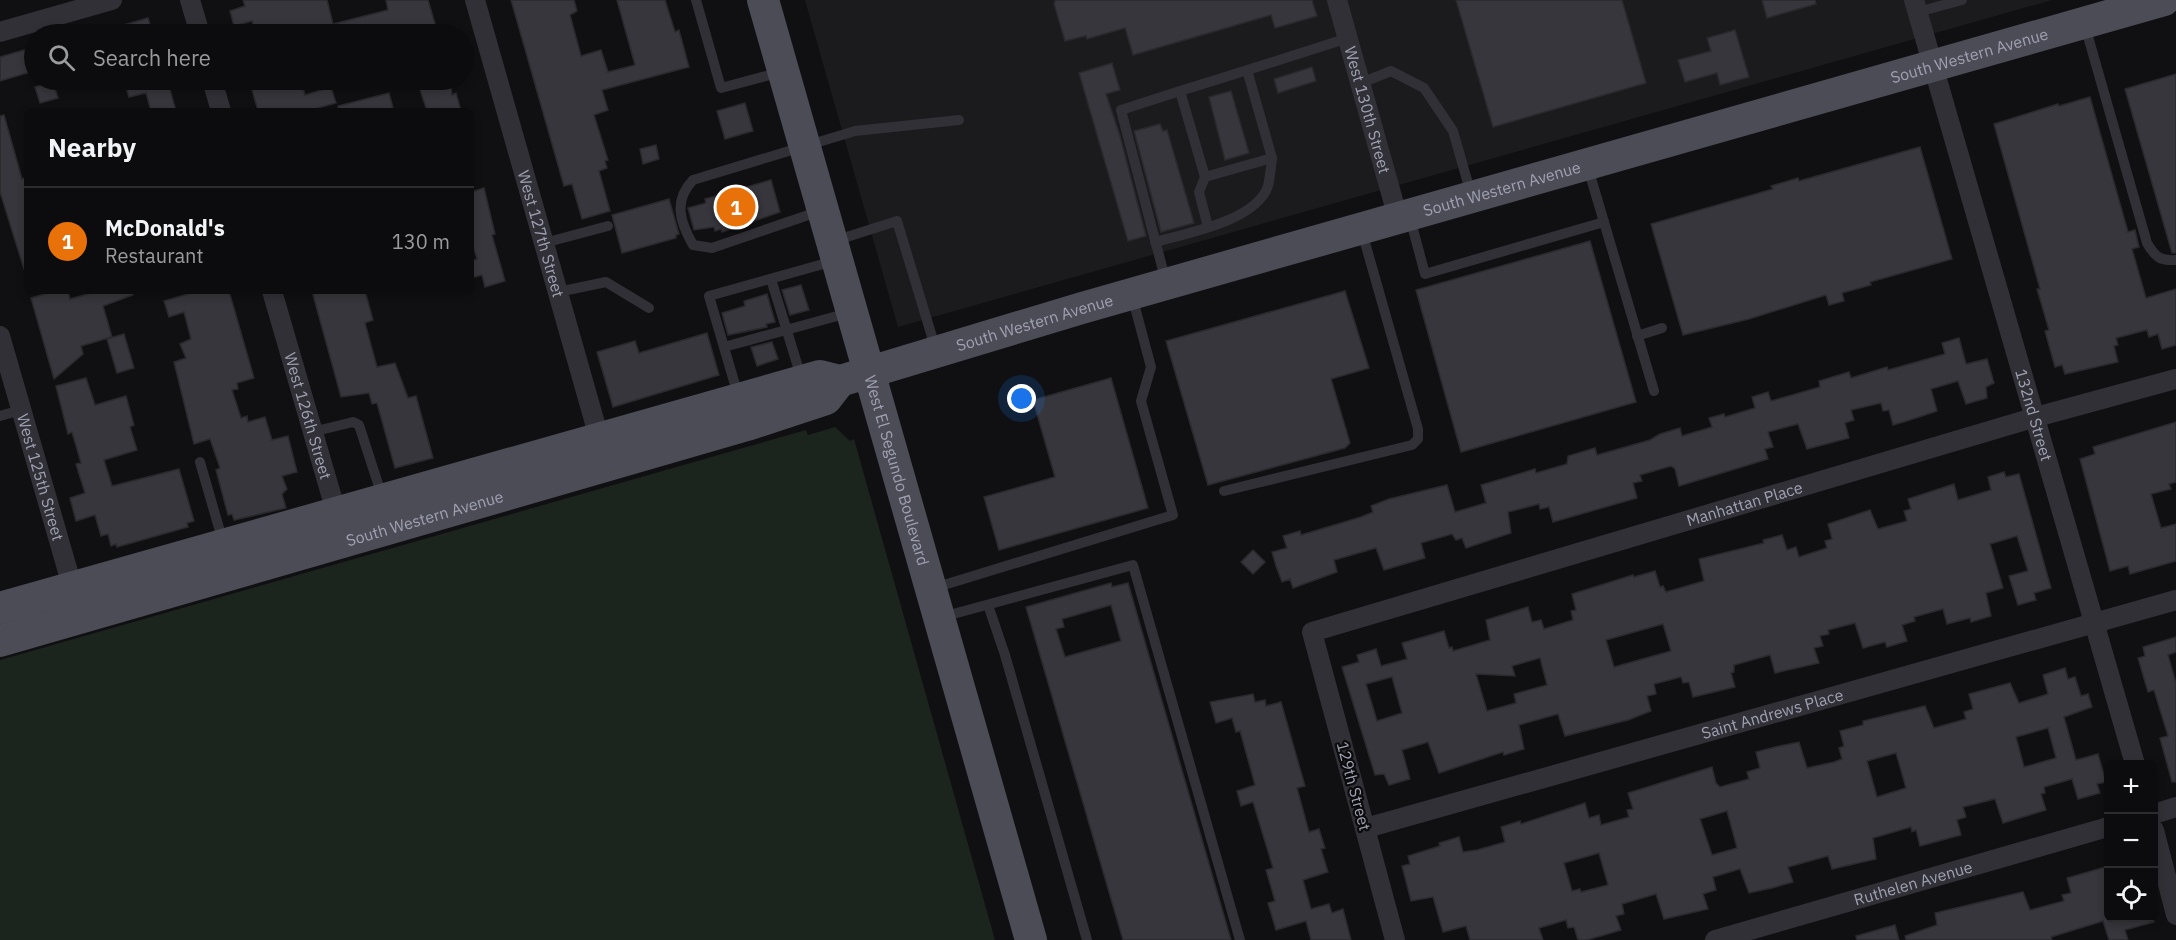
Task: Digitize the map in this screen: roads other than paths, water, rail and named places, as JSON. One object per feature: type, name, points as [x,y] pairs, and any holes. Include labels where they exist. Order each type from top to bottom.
[{"type":"main road","name":"West El Segundo Boulevard","points":[[763,0],[1031,940]]},
{"type":"main road","name":"South Western Avenue","points":[[0,641],[81,618],[340,526],[603,452],[740,399],[820,376],[840,381],[1131,294],[2164,0]]},
{"type":"main road","name":"South Western Avenue","points":[[0,608],[224,546],[340,526],[383,499],[603,452],[826,399],[840,381]]},
{"type":"street","points":[[28,24],[112,0]]},
{"type":"street","points":[[190,0],[197,24]]},
{"type":"street","name":"West 127th Street","points":[[475,0],[603,452]]},
{"type":"street","name":"West 130th Street","points":[[1337,0],[1404,217]]},
{"type":"street","name":"132nd Street","points":[[1916,6],[2134,760]]},
{"type":"street","points":[[0,32],[24,25]]},
{"type":"street","points":[[215,90],[220,108]]},
{"type":"street","name":"West 126th Street","points":[[273,294],[340,526]]},
{"type":"street","name":"West 125th Street","points":[[0,336],[5,372],[21,410],[81,618]]},
{"type":"street","name":"Manhattan Place","points":[[1312,632],[2036,417],[2176,379]]},
{"type":"street","name":"Saint Andrews Place","points":[[1366,828],[2176,600]]},
{"type":"street","name":"129th Street","points":[[1312,632],[1395,940]]},
{"type":"street","points":[[2158,813],[2176,807]]},
{"type":"street","name":"Ruthelen Avenue","points":[[1715,940],[2104,827]]},
{"type":"street","points":[[2158,845],[2176,915]]},
{"type":"lane","points":[[696,0],[721,88],[783,71]]},
{"type":"lane","points":[[1916,6],[1962,0]]},
{"type":"lane","points":[[2084,23],[2147,243],[2154,256],[2164,261],[2176,260]]},
{"type":"lane","points":[[1166,284],[1121,110],[1348,38]]},
{"type":"lane","points":[[1155,242],[1208,227],[1254,207],[1267,187],[1272,158],[1247,70]]},
{"type":"lane","points":[[1361,83],[1391,71],[1424,88],[1453,131],[1472,198]]},
{"type":"lane","points":[[1180,92],[1205,177],[1199,192],[1208,227]]},
{"type":"lane","points":[[823,210],[712,248],[693,245],[685,231],[680,211],[683,190],[693,180],[855,131],[959,120]]},
{"type":"lane","points":[[1205,177],[1272,158]]},
{"type":"lane","points":[[1587,164],[1654,391]]},
{"type":"lane","points":[[1404,217],[1425,274],[1604,222]]},
{"type":"lane","points":[[740,399],[709,296],[771,279],[897,221],[937,353]]},
{"type":"lane","points":[[544,243],[608,226]]},
{"type":"lane","points":[[1224,491],[1412,445],[1418,439],[1418,429],[1361,229]]},
{"type":"lane","points":[[771,279],[803,381]]},
{"type":"lane","points":[[558,292],[606,282],[649,308]]},
{"type":"lane","points":[[935,604],[1173,514],[1141,401],[1151,367],[1131,294]]},
{"type":"lane","points":[[724,347],[853,312]]},
{"type":"lane","points":[[1637,336],[1662,328]]},
{"type":"lane","points":[[0,416],[21,410]]},
{"type":"lane","points":[[312,432],[353,422],[359,424],[383,499]]},
{"type":"lane","points":[[200,462],[224,546]]},
{"type":"lane","points":[[935,604],[988,605],[1132,565],[1240,940]]},
{"type":"lane","points":[[988,605],[1005,655],[1087,940]]},
{"type":"place","name":"McDonald's","points":[[736,207]]}]
